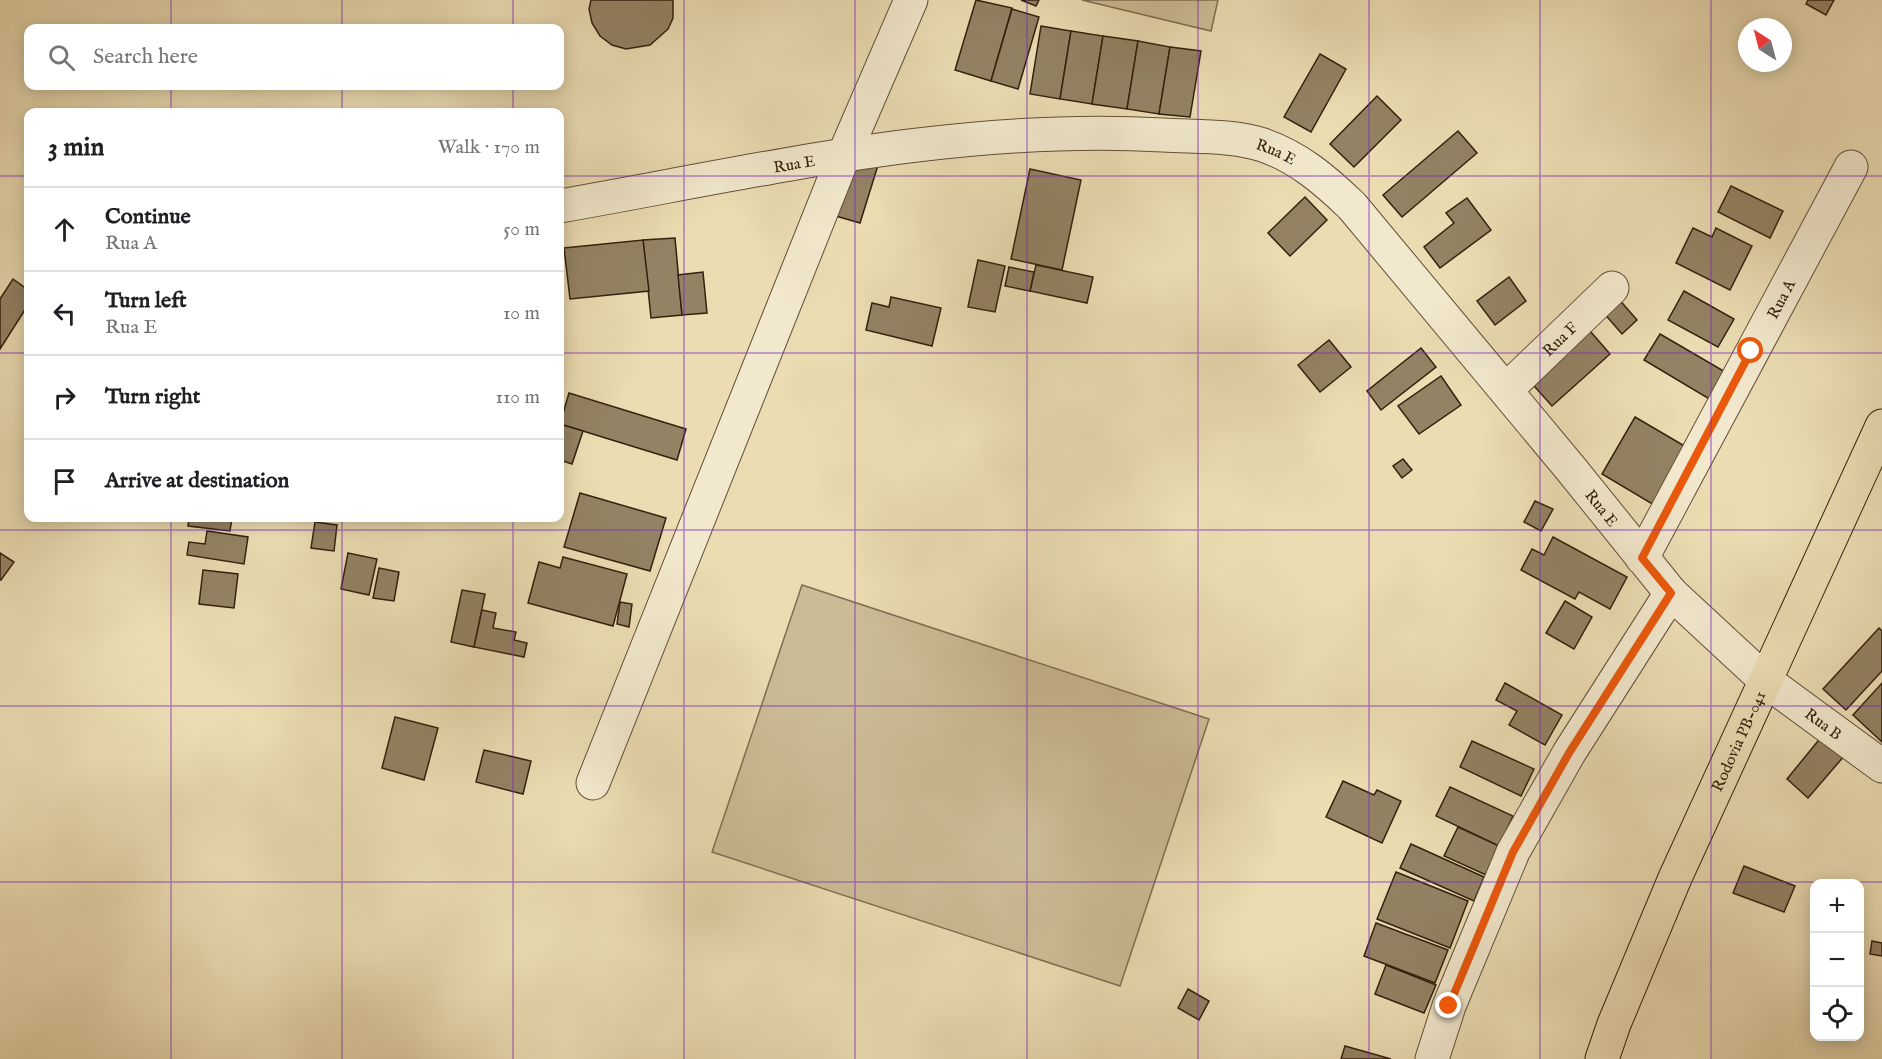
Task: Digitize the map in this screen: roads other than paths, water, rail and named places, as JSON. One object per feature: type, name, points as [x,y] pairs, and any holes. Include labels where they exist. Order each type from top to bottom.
[{"type":"main road","name":"Rodovia PB-041","points":[[1602,1059],[1614,1024],[1675,878],[1882,426]]},
{"type":"street","points":[[593,783],[844,155],[911,0]]},
{"type":"street","name":"Rua E","points":[[564,205],[844,155],[936,143],[1082,132],[1229,139],[1261,144],[1293,158],[1323,179],[1352,206],[1671,593],[1766,681]]},
{"type":"street","name":"Rua A","points":[[1642,558],[1851,167]]},
{"type":"street","name":"Rua F","points":[[1506,390],[1612,288]]},
{"type":"street","points":[[1432,1059],[1449,1006],[1513,852],[1569,753],[1671,593]]},
{"type":"street","name":"Rua B","points":[[1766,681],[1882,766]]}]
